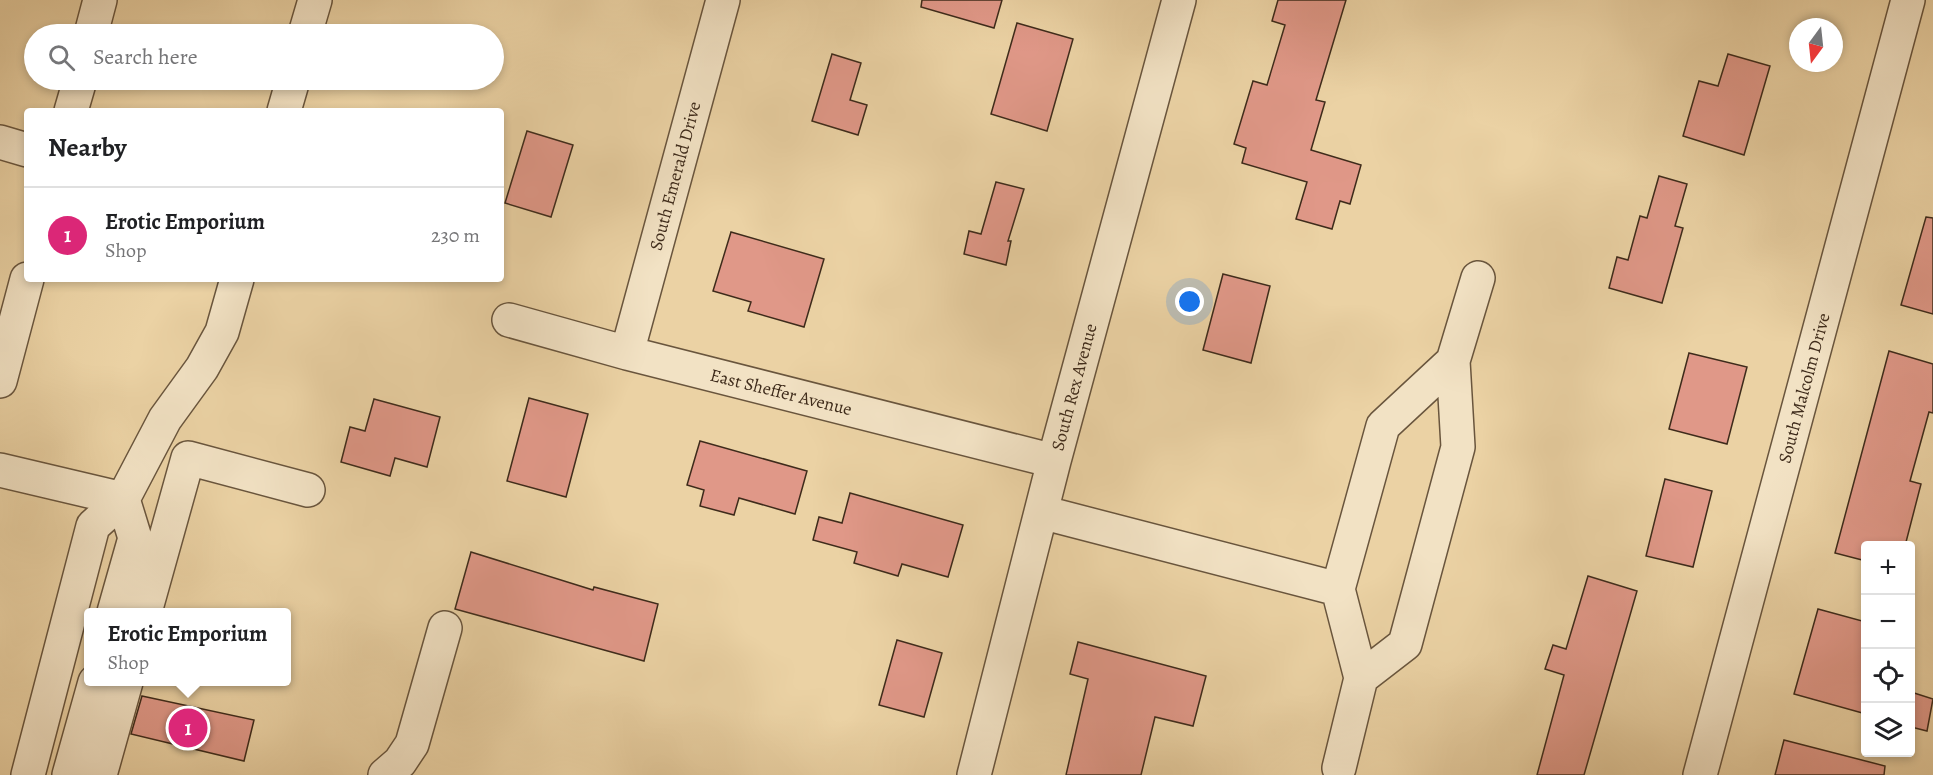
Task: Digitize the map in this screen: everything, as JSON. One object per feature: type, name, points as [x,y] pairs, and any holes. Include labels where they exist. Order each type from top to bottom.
[{"type":"street","points":[[94,24],[100,0]]},
{"type":"street","points":[[308,24],[315,0]]},
{"type":"street","name":"South Emerald Drive","points":[[627,353],[723,0]]},
{"type":"street","name":"South Rex Avenue","points":[[974,775],[1054,461],[1179,0]]},
{"type":"street","name":"South Malcolm Drive","points":[[1700,775],[1908,0]]},
{"type":"street","points":[[72,108],[77,90]]},
{"type":"street","points":[[285,108],[290,90]]},
{"type":"street","points":[[0,142],[24,149]]},
{"type":"street","points":[[1361,678],[1405,644],[1458,447],[1452,361],[1478,278]]},
{"type":"street","points":[[0,381],[26,282]]},
{"type":"street","points":[[28,775],[93,526],[123,499],[165,419],[202,368],[222,332],[236,282]]},
{"type":"street","name":"East Sheffer Avenue","points":[[509,320],[627,353],[1054,461]]},
{"type":"street","points":[[1340,768],[1361,678],[1338,589],[1383,426],[1452,361]]},
{"type":"street","points":[[146,608],[188,458],[308,490]]},
{"type":"street","points":[[0,470],[123,499]]},
{"type":"street","points":[[115,608],[135,538],[123,499]]},
{"type":"street","points":[[1041,512],[1338,589]]},
{"type":"street","points":[[385,775],[400,762],[412,744],[445,628]]},
{"type":"street","points":[[69,775],[94,686]]},
{"type":"street","points":[[100,775],[125,686]]},
{"type":"building","points":[[922,0],[1002,0],[994,28],[921,7]]},
{"type":"building","points":[[1278,0],[1346,0],[1316,100],[1325,102],[1311,150],[1361,165],[1350,204],[1340,201],[1332,229],[1296,219],[1307,182],[1242,163],[1246,148],[1234,144],[1253,81],[1267,85],[1285,25],[1272,21]]},
{"type":"building","points":[[1017,23],[1073,39],[1047,131],[991,114]]},
{"type":"building","points":[[832,54],[861,63],[850,100],[867,105],[858,135],[812,121]]},
{"type":"building","points":[[1728,54],[1770,66],[1744,155],[1683,136],[1699,81],[1718,86]]},
{"type":"building","points":[[527,131],[573,145],[551,217],[505,203]]},
{"type":"building","points":[[1659,176],[1687,184],[1675,226],[1683,228],[1662,303],[1609,288],[1617,257],[1628,260],[1640,216],[1647,218]]},
{"type":"building","points":[[996,182],[1024,189],[1008,241],[1011,241],[1006,265],[964,254],[969,231],[981,234]]},
{"type":"building","points":[[1926,217],[1933,218],[1933,314],[1901,305]]},
{"type":"building","points":[[731,232],[824,259],[804,327],[748,311],[751,302],[713,291]]},
{"type":"building","points":[[1223,274],[1270,286],[1251,363],[1203,350]]},
{"type":"building","points":[[1889,351],[1933,364],[1933,413],[1929,412],[1910,481],[1921,484],[1906,541],[1861,541],[1861,560],[1835,553]]},
{"type":"building","points":[[1689,353],[1747,367],[1727,444],[1669,429]]},
{"type":"building","points":[[529,398],[588,414],[566,497],[507,481]]},
{"type":"building","points":[[374,399],[440,417],[427,467],[395,458],[390,476],[341,462],[350,427],[365,431]]},
{"type":"building","points":[[700,441],[807,471],[795,514],[739,498],[734,515],[700,506],[704,490],[687,485]]},
{"type":"building","points":[[1665,479],[1712,491],[1693,567],[1646,556]]},
{"type":"building","points":[[850,493],[963,525],[948,577],[902,564],[898,576],[854,563],[857,552],[813,540],[819,517],[842,523]]},
{"type":"building","points":[[471,552],[593,590],[594,587],[658,604],[644,661],[455,609]]},
{"type":"building","points":[[1588,576],[1637,591],[1584,775],[1537,775],[1564,675],[1545,669],[1553,645],[1566,649]]},
{"type":"building","points":[[1818,609],[1861,621],[1861,713],[1794,694]]},
{"type":"building","points":[[897,640],[942,653],[924,717],[879,705]]},
{"type":"building","points":[[1078,642],[1206,676],[1193,726],[1155,717],[1141,775],[1066,775],[1088,679],[1070,674]]},
{"type":"building","points":[[1915,693],[1933,699],[1927,731],[1915,728]]},
{"type":"building","points":[[142,696],[254,720],[244,761],[131,734]]},
{"type":"building","points":[[1784,740],[1885,766],[1884,775],[1775,775]]},
{"type":"place","name":"Erotic Emporium","points":[[188,728]]}]
